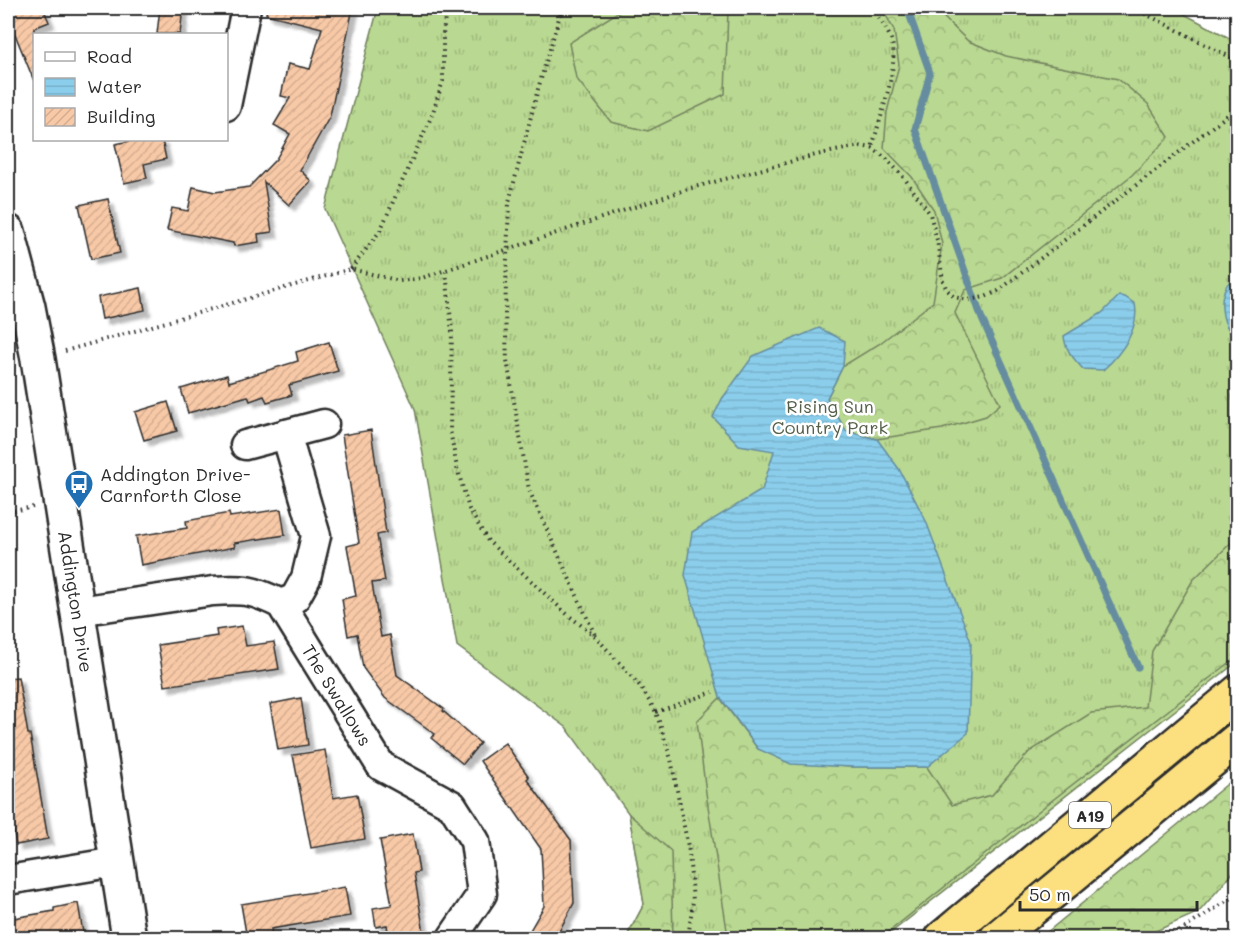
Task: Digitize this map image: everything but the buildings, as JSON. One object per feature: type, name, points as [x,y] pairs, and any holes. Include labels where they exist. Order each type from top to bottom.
[{"type":"highway","name":"A19","points":[[942,939],[1238,692]]},
{"type":"highway","name":"A19","points":[[997,939],[1238,739]]},
{"type":"street","points":[[228,96],[246,8]]},
{"type":"street","name":"Addington Drive","points":[[10,248],[38,359],[129,939]]},
{"type":"street","points":[[245,445],[324,424]]},
{"type":"street","points":[[78,611],[213,591],[256,592],[281,604],[295,598],[306,578],[316,536],[286,434]]},
{"type":"street","name":"The Swallows","points":[[281,604],[381,766],[452,805],[475,841],[482,894],[452,939]]},
{"type":"street","points":[[8,880],[116,862]]},
{"type":"path","points":[[351,268],[380,231],[432,114],[443,81],[443,35],[446,8]]},
{"type":"path","points":[[562,8],[538,89],[509,202],[505,313],[507,360],[529,490],[596,636]]},
{"type":"path","points":[[872,8],[886,27],[893,47],[893,66],[872,148]]},
{"type":"path","points":[[1134,8],[1238,62]]},
{"type":"path","points":[[38,359],[351,268],[400,281],[422,278],[691,188],[816,155],[860,146],[872,148],[887,159],[905,179],[930,214],[938,240],[943,281],[947,290],[954,297],[968,300],[985,297],[1006,286],[1238,107]]},
{"type":"path","points":[[446,271],[452,332],[450,430],[468,509],[488,542],[568,615],[596,636],[640,686],[656,712],[671,759],[689,852],[693,901],[688,939]]},
{"type":"path","points":[[656,712],[713,692]]},
{"type":"path","points":[[1169,939],[1238,894]]},
{"type":"green space","name":"Rising Sun Country Park","points":[[378,8],[1173,8],[1237,42],[1237,662],[884,938],[626,938],[644,904],[629,814],[566,727],[457,646],[415,409],[325,209]]},
{"type":"green space","points":[[637,8],[721,8],[728,10],[725,94],[648,131],[611,122],[576,78],[569,43],[618,12]]},
{"type":"green space","points":[[882,8],[934,8],[968,41],[1006,56],[1118,79],[1148,104],[1169,137],[1132,175],[1002,278],[965,290],[955,313],[1000,404],[986,416],[942,429],[877,439],[846,431],[827,398],[843,366],[879,344],[933,302],[942,244],[934,210],[912,177],[884,148],[887,112],[899,65],[894,30]]},
{"type":"green space","points":[[1237,537],[1237,657],[1050,802],[881,938],[732,938],[727,930],[697,721],[720,698],[758,749],[823,765],[927,767],[952,805],[992,795],[1029,752],[1091,713],[1145,707],[1152,651],[1193,580]]},
{"type":"green space","points":[[1237,776],[1237,868],[1199,912],[1140,938],[1040,938]]},
{"type":"green space","points":[[629,814],[671,851],[673,938],[626,938],[644,904]]},
{"type":"water","points":[[1232,279],[1237,279],[1237,338],[1227,326],[1222,310],[1224,293]]},
{"type":"water","points":[[1119,296],[1135,304],[1135,323],[1132,332],[1122,349],[1103,370],[1083,369],[1068,350],[1064,336],[1102,313]]},
{"type":"water","points":[[819,328],[845,341],[843,366],[827,398],[846,431],[877,439],[899,469],[926,521],[971,642],[968,733],[927,767],[791,764],[758,749],[720,697],[685,575],[692,532],[762,490],[774,451],[739,445],[713,417],[722,399],[753,356]]},
{"type":"waterway","points":[[907,8],[930,73],[915,129],[982,319],[1138,667]]},
{"type":"place","name":"Addington Drive- Carnforth Close","points":[[79,510]]}]
